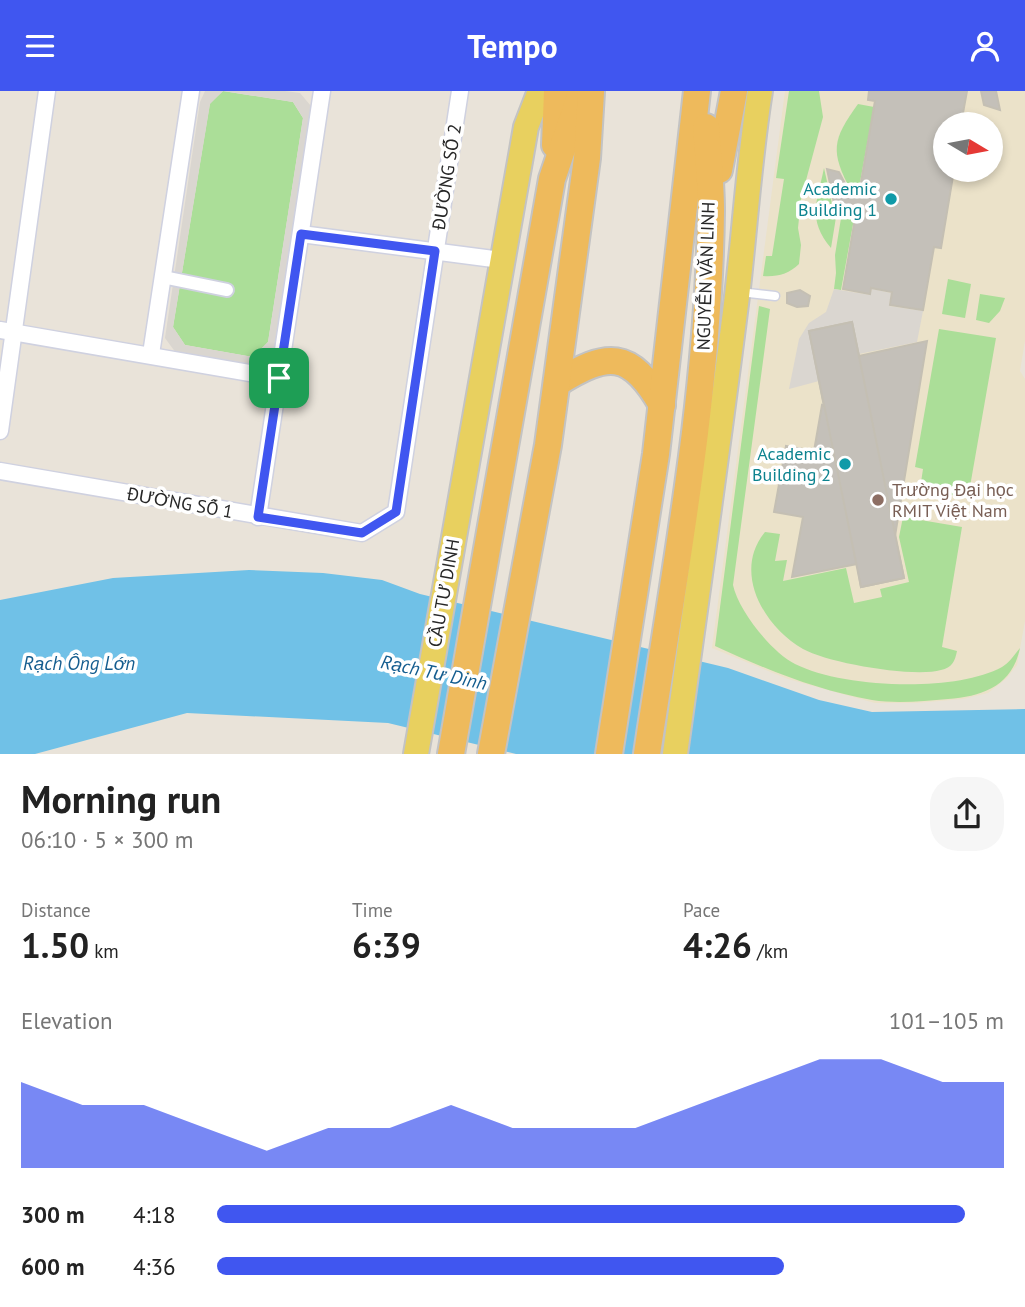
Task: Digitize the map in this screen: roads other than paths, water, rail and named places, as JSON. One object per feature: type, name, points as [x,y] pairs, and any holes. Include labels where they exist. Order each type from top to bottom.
[{"type":"highway","points":[[552,179],[557,91]]},
{"type":"highway","points":[[552,179],[582,91]]},
{"type":"highway","points":[[491,754],[548,445],[587,158],[592,91]]},
{"type":"highway","name":"NGUYỄN VĂN LINH","points":[[609,754],[656,454],[697,91]]},
{"type":"highway","name":"NGUYỄN VĂN LINH","points":[[703,463],[704,349],[711,210],[704,91]]},
{"type":"highway","points":[[711,210],[734,91]]},
{"type":"highway","name":"CẦU TƯ DINH","points":[[451,754],[552,179]]},
{"type":"highway","points":[[556,383],[591,364],[606,360],[620,362],[632,367],[643,377],[662,405]]},
{"type":"highway","points":[[647,754],[703,463]]},
{"type":"main road","points":[[501,260],[526,127],[540,91]]},
{"type":"main road","name":"NGUYỄN VĂN LINH","points":[[742,91],[741,123],[748,165]]},
{"type":"main road","name":"NGUYỄN VĂN LINH","points":[[703,463],[737,292],[748,165],[760,91]]},
{"type":"main road","name":"CẦU TƯ DINH","points":[[416,754],[501,260]]},
{"type":"main road","points":[[675,754],[703,463]]},
{"type":"street","points":[[0,431],[6,331],[47,91]]},
{"type":"street","points":[[151,354],[191,91]]},
{"type":"street","points":[[258,517],[320,91]]},
{"type":"street","name":"ĐƯỜNG SỐ 2","points":[[396,512],[460,91]]},
{"type":"street","points":[[301,234],[501,260]]},
{"type":"street","points":[[163,278],[227,290]]},
{"type":"street","points":[[6,331],[279,378]]},
{"type":"street","name":"ĐƯỜNG SỐ 1","points":[[0,471],[362,533],[396,512]]},
{"type":"lane","points":[[737,292],[775,296]]},
{"type":"water","name":"Rạch Ông Lớn","points":[[249,570],[323,573],[382,580],[420,594],[728,668],[819,700],[872,712],[1025,709],[1025,754],[516,754],[388,723],[187,713],[35,754],[0,754],[0,600],[113,578]]},
{"type":"place","name":"Academic Building 1","points":[[891,199]]},
{"type":"place","name":"Academic Building 2","points":[[845,464]]},
{"type":"place","name":"Trường Đại học RMIT Việt Nam","points":[[878,500]]},
{"type":"water label","name":"Rạch Tư Dinh","points":[[434,672]]}]
